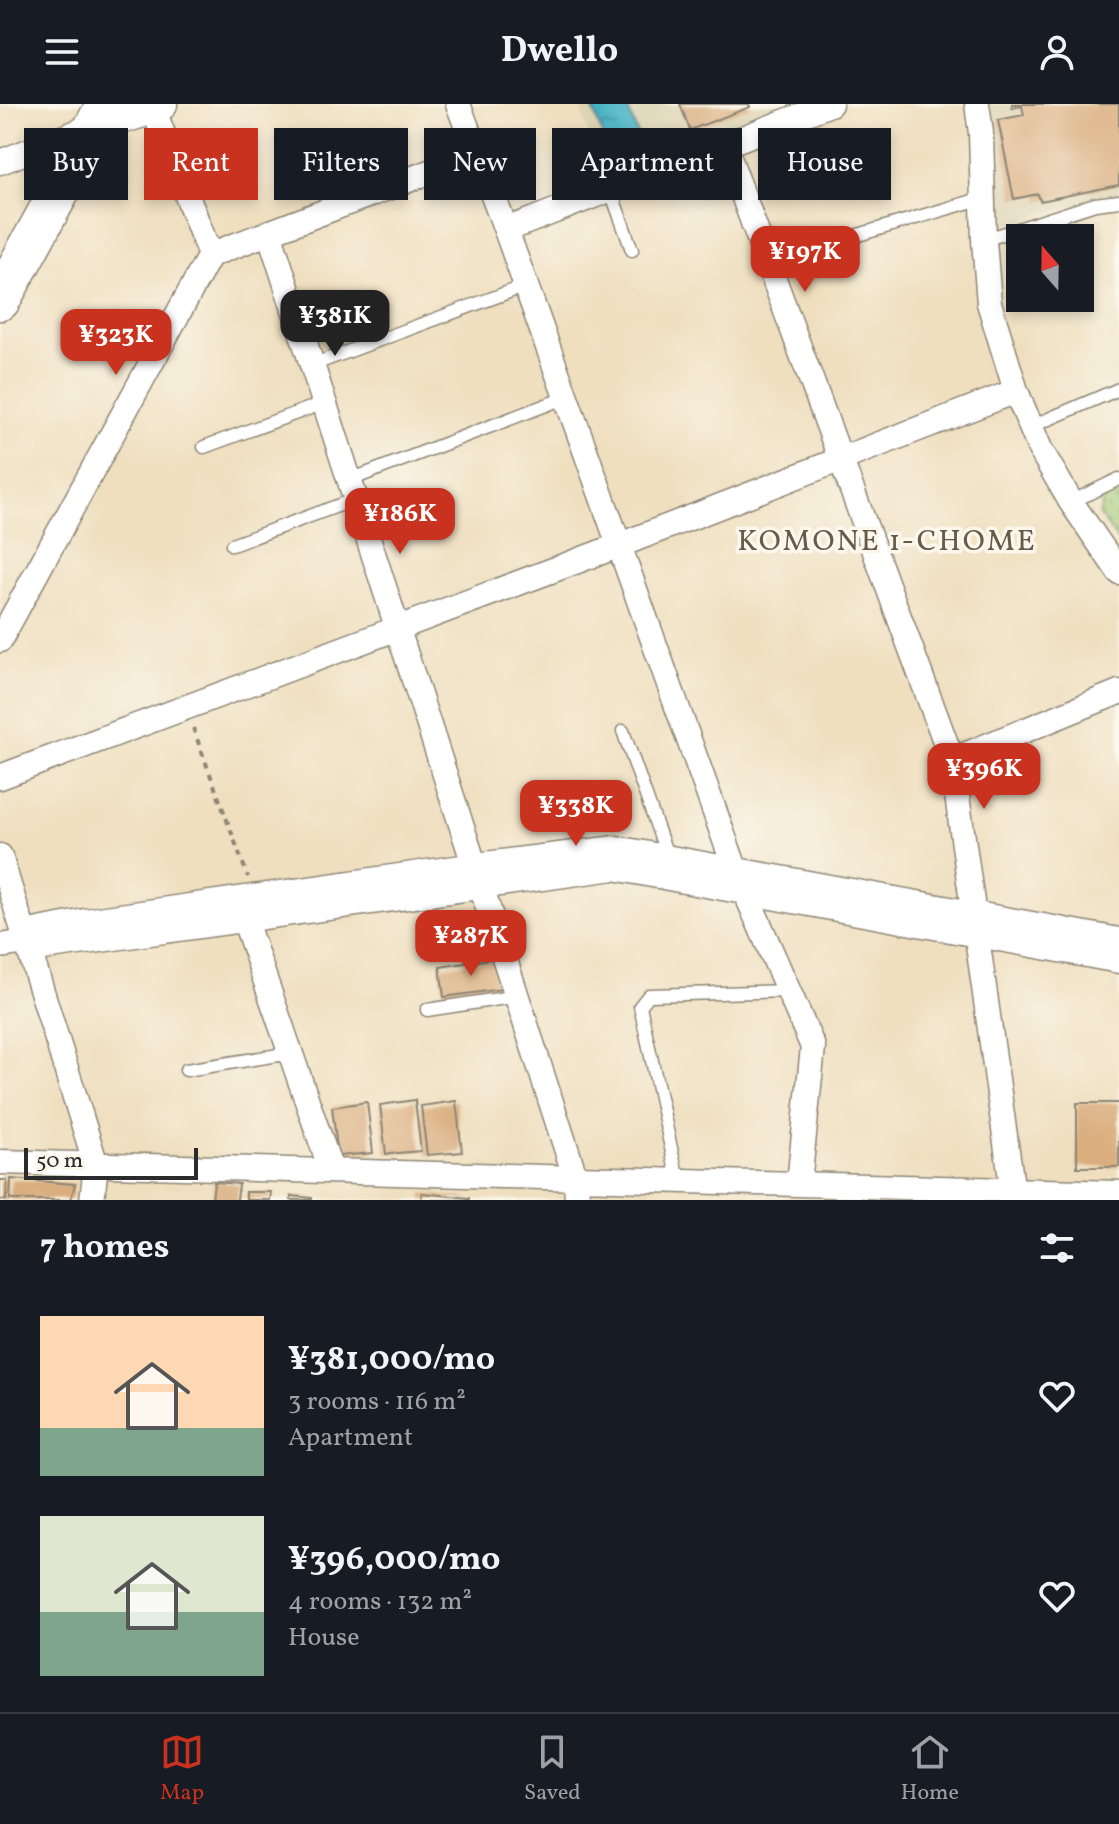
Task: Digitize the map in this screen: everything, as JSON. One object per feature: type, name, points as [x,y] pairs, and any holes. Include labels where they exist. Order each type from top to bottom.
[{"type":"main road","points":[[0,247],[86,117]]},
{"type":"main road","points":[[0,300],[86,117]]},
{"type":"street","points":[[458,104],[467,128]]},
{"type":"street","points":[[742,137],[830,104]]},
{"type":"street","points":[[977,104],[989,303],[1030,427],[1071,502],[1119,572]]},
{"type":"street","points":[[0,162],[86,117],[157,106],[210,255]]},
{"type":"street","points":[[0,640],[210,255],[424,174]]},
{"type":"street","points":[[742,193],[952,760],[1014,1196]]},
{"type":"street","points":[[495,200],[741,881],[813,1047],[799,1183]]},
{"type":"street","points":[[506,230],[582,200]]},
{"type":"street","points":[[269,232],[518,996],[576,1189]]},
{"type":"street","points":[[0,777],[620,545],[1016,391]]},
{"type":"street","points":[[952,760],[1119,692]]},
{"type":"street","points":[[0,946],[246,906],[479,875],[616,848],[668,858],[741,881]]},
{"type":"street","points":[[0,856],[96,1165],[92,1200]]},
{"type":"street","points":[[479,875],[614,868],[741,881],[976,925],[1119,961]]},
{"type":"street","points":[[246,906],[331,1170]]},
{"type":"street","points":[[976,925],[1119,940]]},
{"type":"street","points":[[0,1162],[331,1170],[576,1189],[678,1180],[799,1183],[1014,1196],[1119,1193]]},
{"type":"lane","points":[[767,262],[983,198]]},
{"type":"lane","points":[[614,200],[632,250]]},
{"type":"lane","points":[[984,240],[1095,204],[1119,201]]},
{"type":"lane","points":[[312,365],[525,286]]},
{"type":"lane","points":[[1030,427],[1119,389]]},
{"type":"lane","points":[[232,545],[567,397]]},
{"type":"lane","points":[[204,447],[324,403]]},
{"type":"lane","points":[[1071,502],[1119,479]]},
{"type":"lane","points":[[623,731],[668,858]]},
{"type":"lane","points":[[678,1180],[640,1006],[649,995],[789,991]]},
{"type":"lane","points":[[427,1010],[518,996]]},
{"type":"lane","points":[[186,1070],[291,1053]]},
{"type":"path","points":[[186,709],[246,906]]},
{"type":"shaded area","points":[[579,104],[807,104],[742,129],[587,128]]},
{"type":"shaded area","points":[[990,104],[1119,104],[1119,195],[1096,197],[996,229]]},
{"type":"green space","points":[[1119,486],[1119,542],[1099,515],[1105,493]]},
{"type":"water","points":[[591,104],[626,104],[635,128],[600,128]]},
{"type":"building","points":[[680,104],[749,104],[750,107],[689,128]]},
{"type":"building","points":[[1012,104],[1119,104],[1119,185],[1040,201],[1038,194],[1014,199],[998,120],[1024,115],[1022,106],[1012,108]]},
{"type":"building","points":[[497,958],[502,989],[444,997],[440,967]]},
{"type":"building","points":[[415,1100],[421,1151],[386,1154],[380,1105]]},
{"type":"building","points":[[456,1101],[462,1152],[427,1155],[421,1106]]},
{"type":"building","points":[[367,1102],[373,1153],[338,1156],[332,1107]]},
{"type":"building","points":[[1077,1103],[1119,1103],[1119,1167],[1077,1167]]},
{"type":"building","points":[[11,1179],[75,1184],[71,1200],[10,1200]]},
{"type":"building","points":[[0,1180],[7,1180],[6,1200],[0,1200]]},
{"type":"building","points":[[214,1182],[239,1184],[237,1200],[212,1200]]},
{"type":"building","points":[[246,1192],[271,1192],[270,1200],[246,1200]]},
{"type":"building","points":[[422,1193],[469,1198],[469,1200],[421,1200]]},
{"type":"building","points":[[291,1196],[312,1198],[312,1200],[291,1200]]},
{"type":"district","name":"KOMONE 1-CHOME","points":[[887,540]]}]
